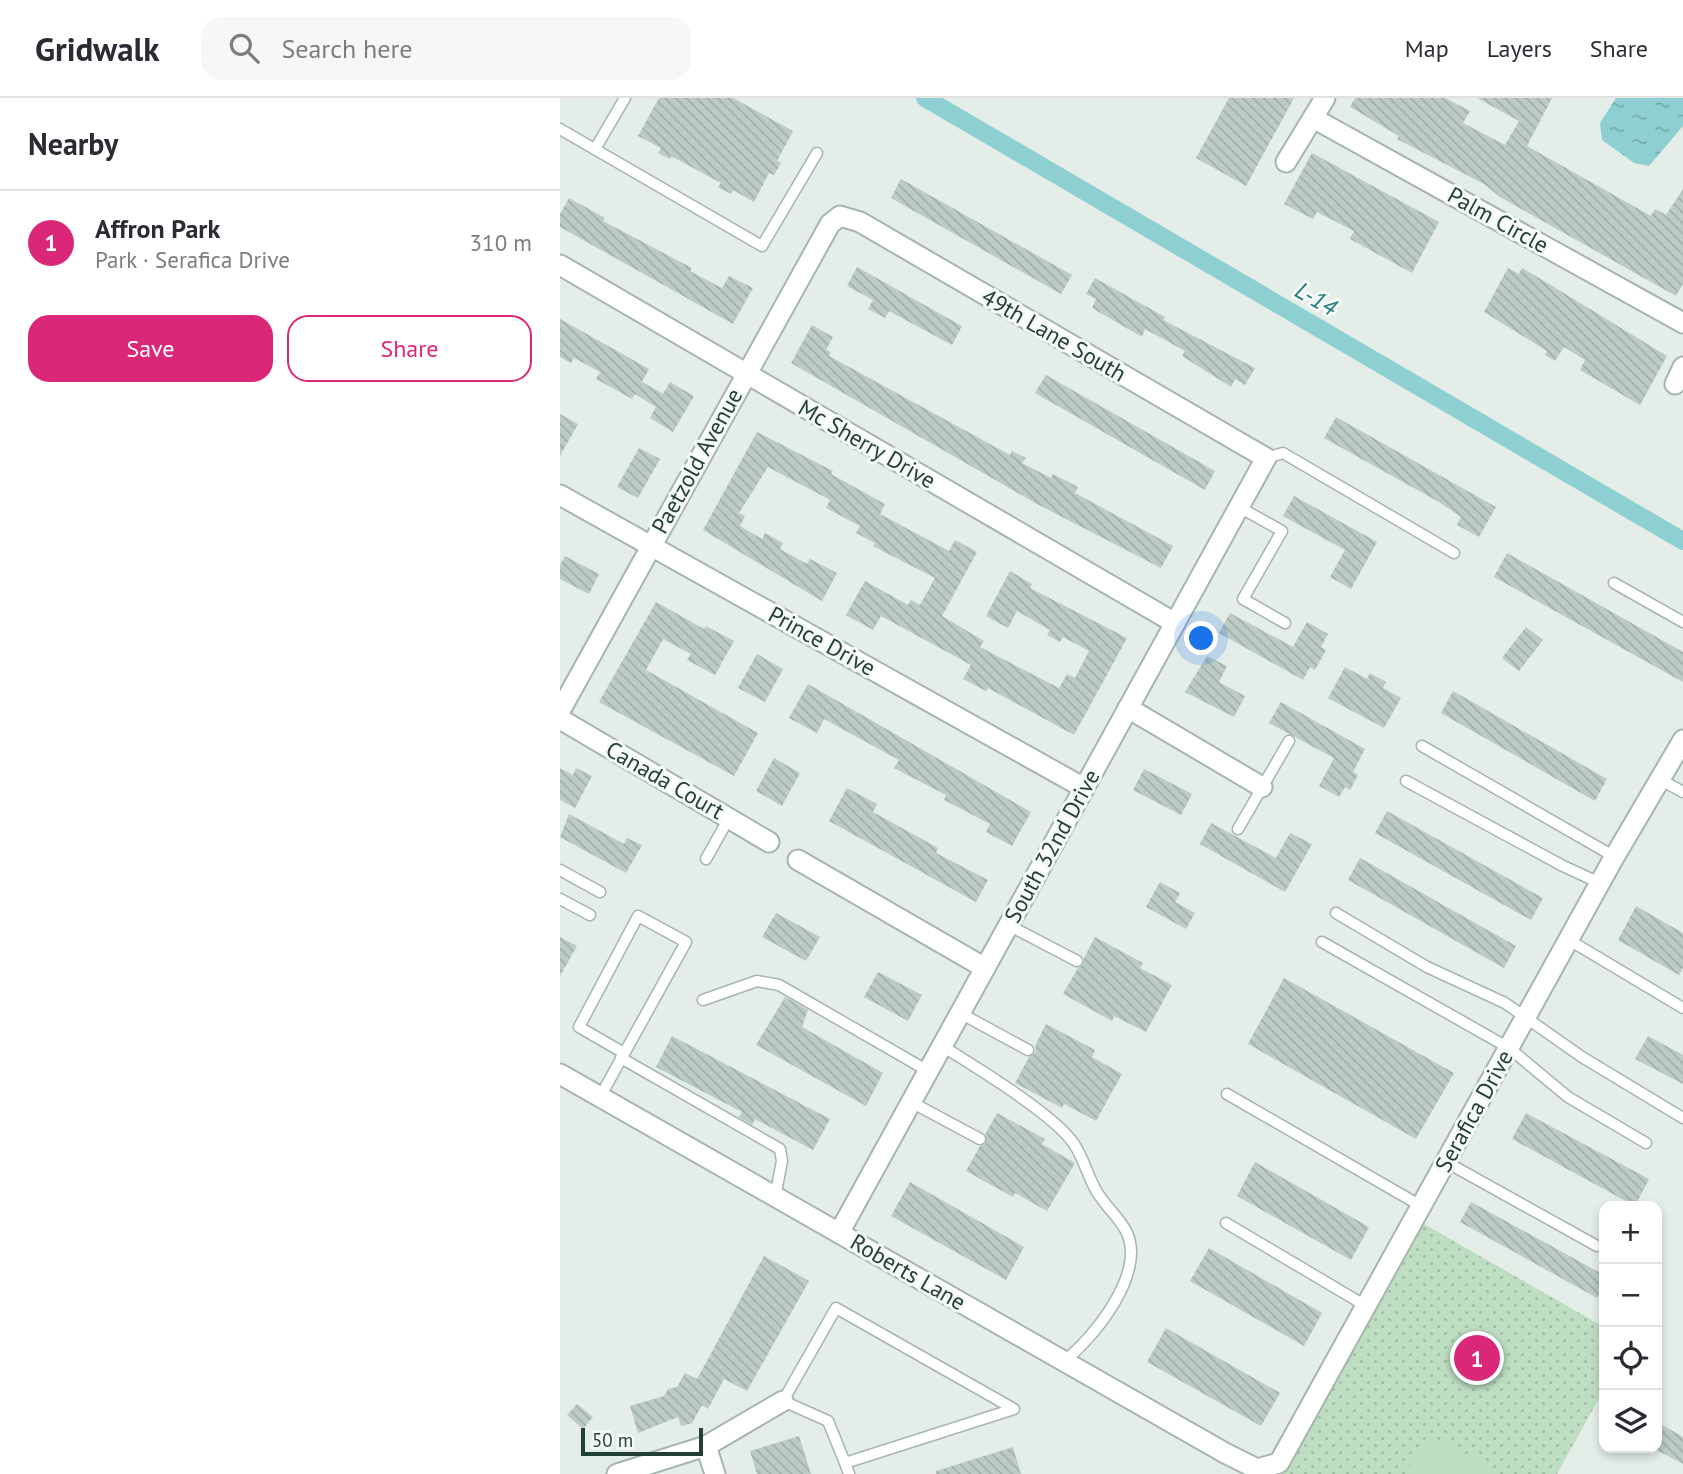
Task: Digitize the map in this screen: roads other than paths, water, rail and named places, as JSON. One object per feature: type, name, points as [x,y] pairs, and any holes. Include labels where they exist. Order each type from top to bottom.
[{"type":"street","points":[[1286,162],[1325,98]]},
{"type":"street","name":"Palm Circle","points":[[1313,118],[1683,323]]},
{"type":"street","name":"Paetzold Avenue","points":[[561,708],[830,224],[840,216]]},
{"type":"street","name":"49th Lane South","points":[[840,216],[860,222],[1266,458]]},
{"type":"street","name":"Mc Sherry Drive","points":[[560,264],[1175,624]]},
{"type":"street","name":"South 32nd Drive","points":[[839,1233],[1266,458]]},
{"type":"street","name":"Prince Drive","points":[[560,495],[1084,788]]},
{"type":"street","name":"Canada Court","points":[[561,708],[769,842]]},
{"type":"street","points":[[1128,708],[1262,787]]},
{"type":"street","name":"Serafica Drive","points":[[1257,1469],[1279,1463],[1600,883],[1683,740]]},
{"type":"street","points":[[798,860],[985,968]]},
{"type":"street","name":"Roberts Lane","points":[[560,1074],[1257,1469]]},
{"type":"street","points":[[617,1474],[706,1446],[783,1402]]},
{"type":"street","points":[[706,1446],[715,1474]]},
{"type":"lane","points":[[595,149],[625,98]]},
{"type":"lane","points":[[560,129],[762,246],[817,153]]},
{"type":"lane","points":[[1266,458],[1283,453],[1454,554]]},
{"type":"lane","points":[[1239,507],[1282,531],[1243,599],[1285,623]]},
{"type":"lane","points":[[1614,583],[1683,622]]},
{"type":"lane","points":[[1238,829],[1289,741]]},
{"type":"lane","points":[[1422,747],[1615,857]]},
{"type":"lane","points":[[1661,780],[1683,792]]},
{"type":"lane","points":[[1406,781],[1600,883]]},
{"type":"lane","points":[[706,859],[729,818]]},
{"type":"lane","points":[[560,870],[600,892]]},
{"type":"lane","points":[[560,899],[590,915]]},
{"type":"lane","points":[[1336,913],[1427,967],[1504,1003],[1582,1057],[1683,1118]]},
{"type":"lane","points":[[600,1097],[623,1056],[686,942],[638,916],[579,1027],[623,1056],[780,1149],[782,1161],[775,1196]]},
{"type":"lane","points":[[1008,925],[1077,961]]},
{"type":"lane","points":[[1569,940],[1683,1008]]},
{"type":"lane","points":[[1322,942],[1509,1048],[1568,1097],[1646,1143]]},
{"type":"lane","points":[[703,1000],[757,981],[779,985],[928,1071]]},
{"type":"lane","points":[[960,1013],[1028,1050]]},
{"type":"lane","points":[[942,1046],[1053,1122],[1073,1143],[1097,1192],[1126,1230],[1132,1248],[1128,1276],[1091,1339],[1064,1361]]},
{"type":"lane","points":[[1227,1094],[1422,1206]]},
{"type":"lane","points":[[911,1102],[980,1139]]},
{"type":"lane","points":[[1446,1162],[1597,1246]]},
{"type":"lane","points":[[1226,1223],[1366,1306]]},
{"type":"lane","points":[[845,1463],[1014,1409],[836,1308],[783,1402],[828,1421],[849,1474]]},
{"type":"water","points":[[1616,98],[1683,98],[1683,126],[1649,166],[1634,163],[1602,140],[1600,123]]},
{"type":"waterway","name":"L-14","points":[[925,98],[1683,541]]},
{"type":"place","name":"Affron Park","points":[[1477,1358]]}]
